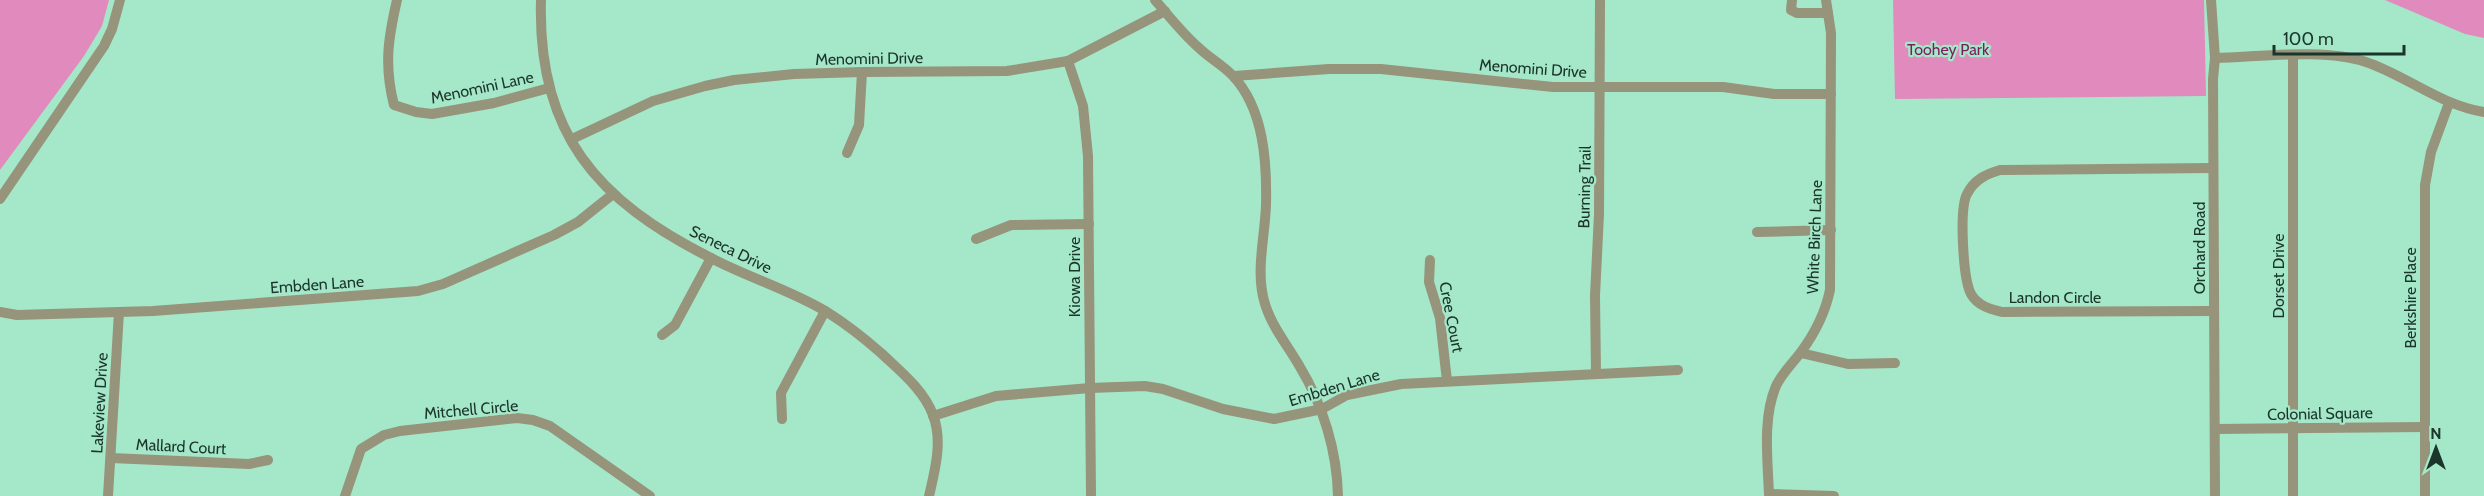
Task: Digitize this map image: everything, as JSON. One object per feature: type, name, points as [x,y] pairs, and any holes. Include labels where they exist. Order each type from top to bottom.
[{"type":"street","points":[[0,199],[104,46],[112,29],[120,0]]},
{"type":"street","name":"Menomini Lane","points":[[397,0],[389,36],[388,81],[394,105],[422,114],[432,114],[494,103],[549,88]]},
{"type":"street","name":"Seneca Drive","points":[[541,0],[541,49],[554,108],[585,162],[613,194],[644,219],[711,258],[825,311],[859,335],[895,366],[916,387],[933,416],[937,460],[929,496]]},
{"type":"street","points":[[1155,0],[1197,47],[1234,76],[1253,109],[1260,128],[1264,151],[1266,192],[1260,270],[1262,296],[1271,319],[1301,368],[1322,409],[1334,458],[1338,496]]},
{"type":"street","name":"Burning Trail","points":[[1596,373],[1594,322],[1599,214],[1600,0]]},
{"type":"street","points":[[1792,0],[1791,10],[1797,13],[1828,13]]},
{"type":"street","name":"White Birch Lane","points":[[1769,495],[1770,407],[1782,375],[1801,353],[1820,323],[1827,302],[1831,277],[1831,33],[1826,0]]},
{"type":"street","name":"Orchard Road","points":[[2211,0],[2215,58],[2213,79],[2215,496]]},
{"type":"street","name":"Menomini Drive","points":[[572,139],[653,101],[705,86],[762,76],[862,72],[1007,71],[1068,61],[1165,11]]},
{"type":"street","points":[[2215,58],[2325,55],[2363,61],[2385,69],[2449,103],[2484,112]]},
{"type":"street","name":"Dorset Drive","points":[[2293,496],[2294,56]]},
{"type":"street","name":"Kiowa Drive","points":[[1068,61],[1083,106],[1088,156],[1091,496]]},
{"type":"street","name":"Menomini Drive","points":[[1234,76],[1329,69],[1381,69],[1532,86],[1723,87],[1774,94],[1831,94]]},
{"type":"street","points":[[847,153],[859,125],[862,72]]},
{"type":"street","name":"Berkshire Place","points":[[2425,496],[2425,185],[2431,152],[2449,103]]},
{"type":"street","name":"Landon Circle","points":[[2213,168],[2000,170],[1981,177],[1973,184],[1967,193],[1963,213],[1967,283],[1979,303],[1990,309],[2002,312],[2214,311]]},
{"type":"street","name":"Embden Lane","points":[[0,312],[17,315],[119,312],[418,291],[443,284],[554,235],[578,222],[613,194]]},
{"type":"street","points":[[976,239],[1011,225],[1089,224]]},
{"type":"street","points":[[1756,232],[1831,230]]},
{"type":"street","points":[[662,335],[675,325],[711,258]]},
{"type":"street","name":"Cree Court","points":[[1430,260],[1429,282],[1440,318],[1447,381]]},
{"type":"street","points":[[782,419],[781,393],[825,311]]},
{"type":"street","name":"Lakeview Drive","points":[[108,496],[119,312]]},
{"type":"street","points":[[1801,353],[1848,364],[1895,363]]},
{"type":"street","name":"Embden Lane","points":[[933,416],[996,396],[1090,388],[1156,387],[1206,404],[1266,418],[1283,418],[1322,409],[1347,395],[1381,386],[1678,370]]},
{"type":"street","name":"Mitchell Circle","points":[[345,496],[361,449],[384,435],[400,431],[517,418],[550,426],[650,496]]},
{"type":"street","name":"Colonial Square","points":[[2215,429],[2425,427]]},
{"type":"street","name":"Mallard Court","points":[[111,458],[249,464],[268,460]]},
{"type":"street","points":[[1769,495],[1834,496]]},
{"type":"green space","points":[[0,0],[109,0],[102,26],[84,56],[0,170]]},
{"type":"green space","name":"Toohey Park","points":[[1893,0],[2204,0],[2206,96],[1895,99]]},
{"type":"green space","points":[[2385,0],[2484,0],[2484,38],[2465,34]]}]
